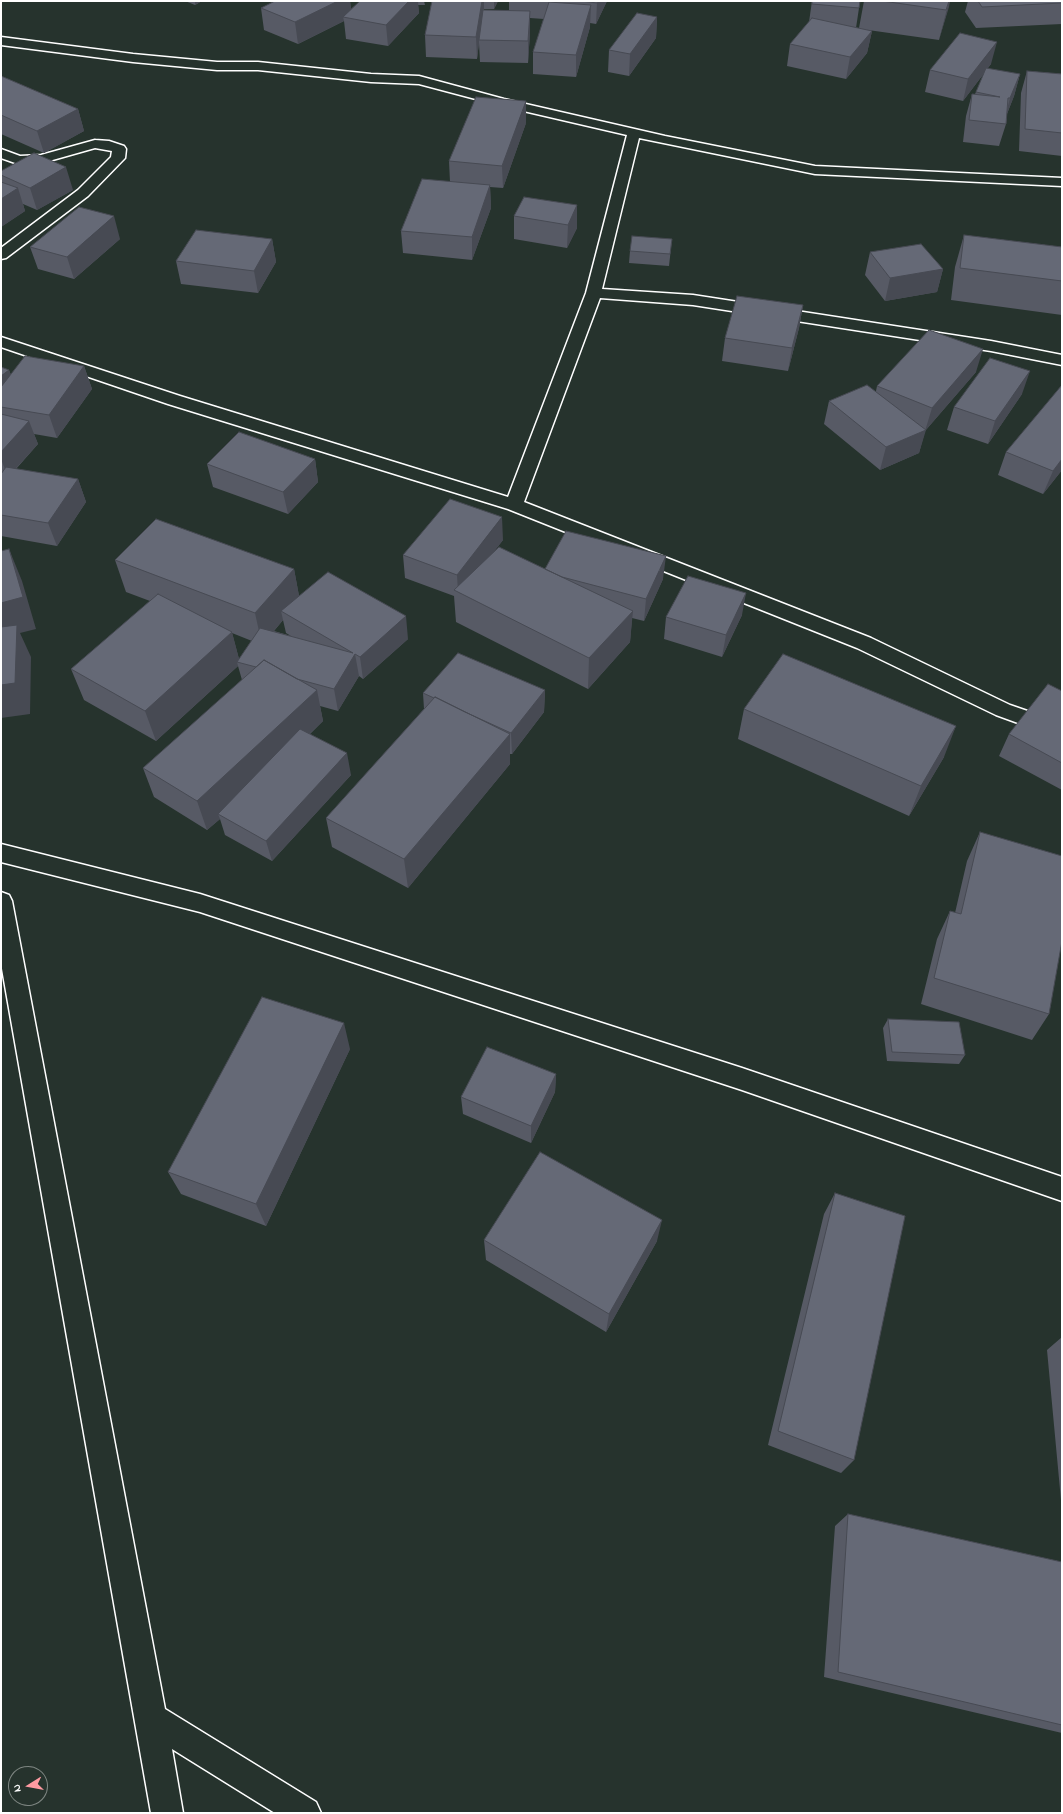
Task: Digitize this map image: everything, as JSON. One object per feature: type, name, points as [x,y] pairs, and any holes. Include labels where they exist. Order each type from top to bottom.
[{"type":"street","points":[[1,41],[133,58],[217,66],[258,66],[371,78],[418,80],[502,102],[634,132],[814,170],[1062,182]]},
{"type":"street","points":[[514,504],[594,293],[634,132]]},
{"type":"street","points":[[1,153],[18,160],[42,159],[94,144],[109,144],[120,149],[118,158],[83,193],[1,255]]},
{"type":"street","points":[[594,293],[693,300],[992,346],[1062,360]]},
{"type":"street","points":[[1,342],[174,400],[514,504],[864,643],[1003,710],[1062,731]]},
{"type":"street","points":[[1,853],[200,903],[742,1079],[1062,1189]]},
{"type":"street","points":[[1,901],[151,1718],[166,1813]]},
{"type":"street","points":[[151,1718],[305,1813]]},
{"type":"building","points":[[275,1],[338,1],[295,22],[261,8]]},
{"type":"building","points":[[360,1],[409,1],[386,25],[343,17]]},
{"type":"building","points":[[432,1],[482,1],[476,37],[425,35]]},
{"type":"building","points":[[581,1],[598,1],[597,3]]},
{"type":"building","points":[[812,1],[860,1],[859,8],[812,4]]},
{"type":"building","points":[[882,1],[949,1],[946,10]]},
{"type":"building","points":[[978,1],[1062,1],[1062,3],[982,7]]},
{"type":"building","points":[[549,2],[591,5],[576,55],[533,52]]},
{"type":"building","points":[[483,10],[530,11],[528,41],[479,40]]},
{"type":"building","points":[[637,13],[657,17],[630,54],[609,50]]},
{"type":"building","points":[[812,18],[872,31],[850,57],[790,44]]},
{"type":"building","points":[[960,33],[997,42],[968,79],[930,70]]},
{"type":"building","points":[[986,68],[1020,74],[1010,98],[1008,98],[1006,124],[969,120],[972,94],[1000,97],[976,92]]},
{"type":"building","points":[[1027,71],[1062,74],[1062,133],[1025,129]]},
{"type":"building","points":[[1,76],[78,109],[37,131],[1,115]]},
{"type":"building","points":[[476,97],[526,101],[502,166],[449,161]]},
{"type":"building","points":[[34,153],[66,167],[30,188],[1,175],[1,171]]},
{"type":"building","points":[[422,179],[490,185],[472,237],[401,231]]},
{"type":"building","points":[[1,182],[18,188],[1,199]]},
{"type":"building","points":[[524,197],[577,205],[568,225],[514,216]]},
{"type":"building","points":[[79,207],[114,216],[67,257],[30,247]]},
{"type":"building","points":[[196,230],[272,239],[254,271],[176,261]]},
{"type":"building","points":[[964,235],[1062,247],[1062,281],[960,268]]},
{"type":"building","points":[[632,236],[672,239],[670,254],[630,251]]},
{"type":"building","points":[[921,244],[943,269],[890,278],[870,252]]},
{"type":"building","points":[[737,296],[803,305],[792,348],[725,338]]},
{"type":"building","points":[[929,330],[983,349],[932,408],[877,386]]},
{"type":"building","points":[[25,356],[84,366],[49,415],[1,407],[1,387]]},
{"type":"building","points":[[990,358],[1030,371],[995,421],[954,407]]},
{"type":"building","points":[[1,367],[9,370],[1,376]]},
{"type":"building","points":[[867,385],[926,430],[886,447],[829,401]]},
{"type":"building","points":[[1062,385],[1062,459],[1053,471],[1006,452]]},
{"type":"building","points":[[1,414],[29,421],[1,452]]},
{"type":"building","points":[[239,432],[315,459],[283,492],[207,464]]},
{"type":"building","points":[[6,467],[78,479],[48,523],[1,515],[1,474]]},
{"type":"building","points":[[450,499],[502,517],[457,575],[403,555]]},
{"type":"building","points":[[156,519],[294,569],[255,613],[115,560]]},
{"type":"building","points":[[566,531],[666,556],[646,599],[562,577],[545,569]]},
{"type":"building","points":[[499,547],[633,611],[589,658],[454,590]]},
{"type":"building","points":[[9,549],[23,597],[1,603],[1,551]]},
{"type":"building","points":[[328,572],[406,616],[360,657],[355,654],[334,689],[297,679],[264,660],[256,667],[237,662],[260,628],[353,653],[281,611]]},
{"type":"building","points":[[688,576],[746,593],[726,635],[666,617]]},
{"type":"building","points":[[158,594],[232,632],[145,711],[71,669]]},
{"type":"building","points":[[17,625],[15,683],[1,685],[1,627]]},
{"type":"building","points":[[458,653],[545,690],[511,733],[435,697],[434,698],[423,693]]},
{"type":"building","points":[[783,654],[956,726],[921,786],[744,709]]},
{"type":"building","points":[[264,660],[317,690],[197,801],[143,768]]},
{"type":"building","points":[[1048,684],[1062,691],[1062,763],[1009,734]]},
{"type":"building","points":[[435,697],[510,734],[404,859],[326,818]]},
{"type":"building","points":[[300,729],[347,753],[266,841],[218,814]]},
{"type":"building","points":[[980,832],[1062,856],[1062,941],[1049,1014],[934,978],[950,911],[961,914]]},
{"type":"building","points":[[262,997],[344,1023],[256,1204],[168,1172]]},
{"type":"building","points":[[888,1019],[959,1022],[965,1055],[892,1052]]},
{"type":"building","points":[[487,1047],[556,1074],[531,1126],[461,1097]]},
{"type":"building","points":[[540,1152],[662,1220],[609,1314],[484,1240]]},
{"type":"building","points":[[835,1193],[905,1216],[854,1460],[778,1431]]},
{"type":"building","points":[[848,1514],[1062,1562],[1062,1725],[838,1672]]}]
